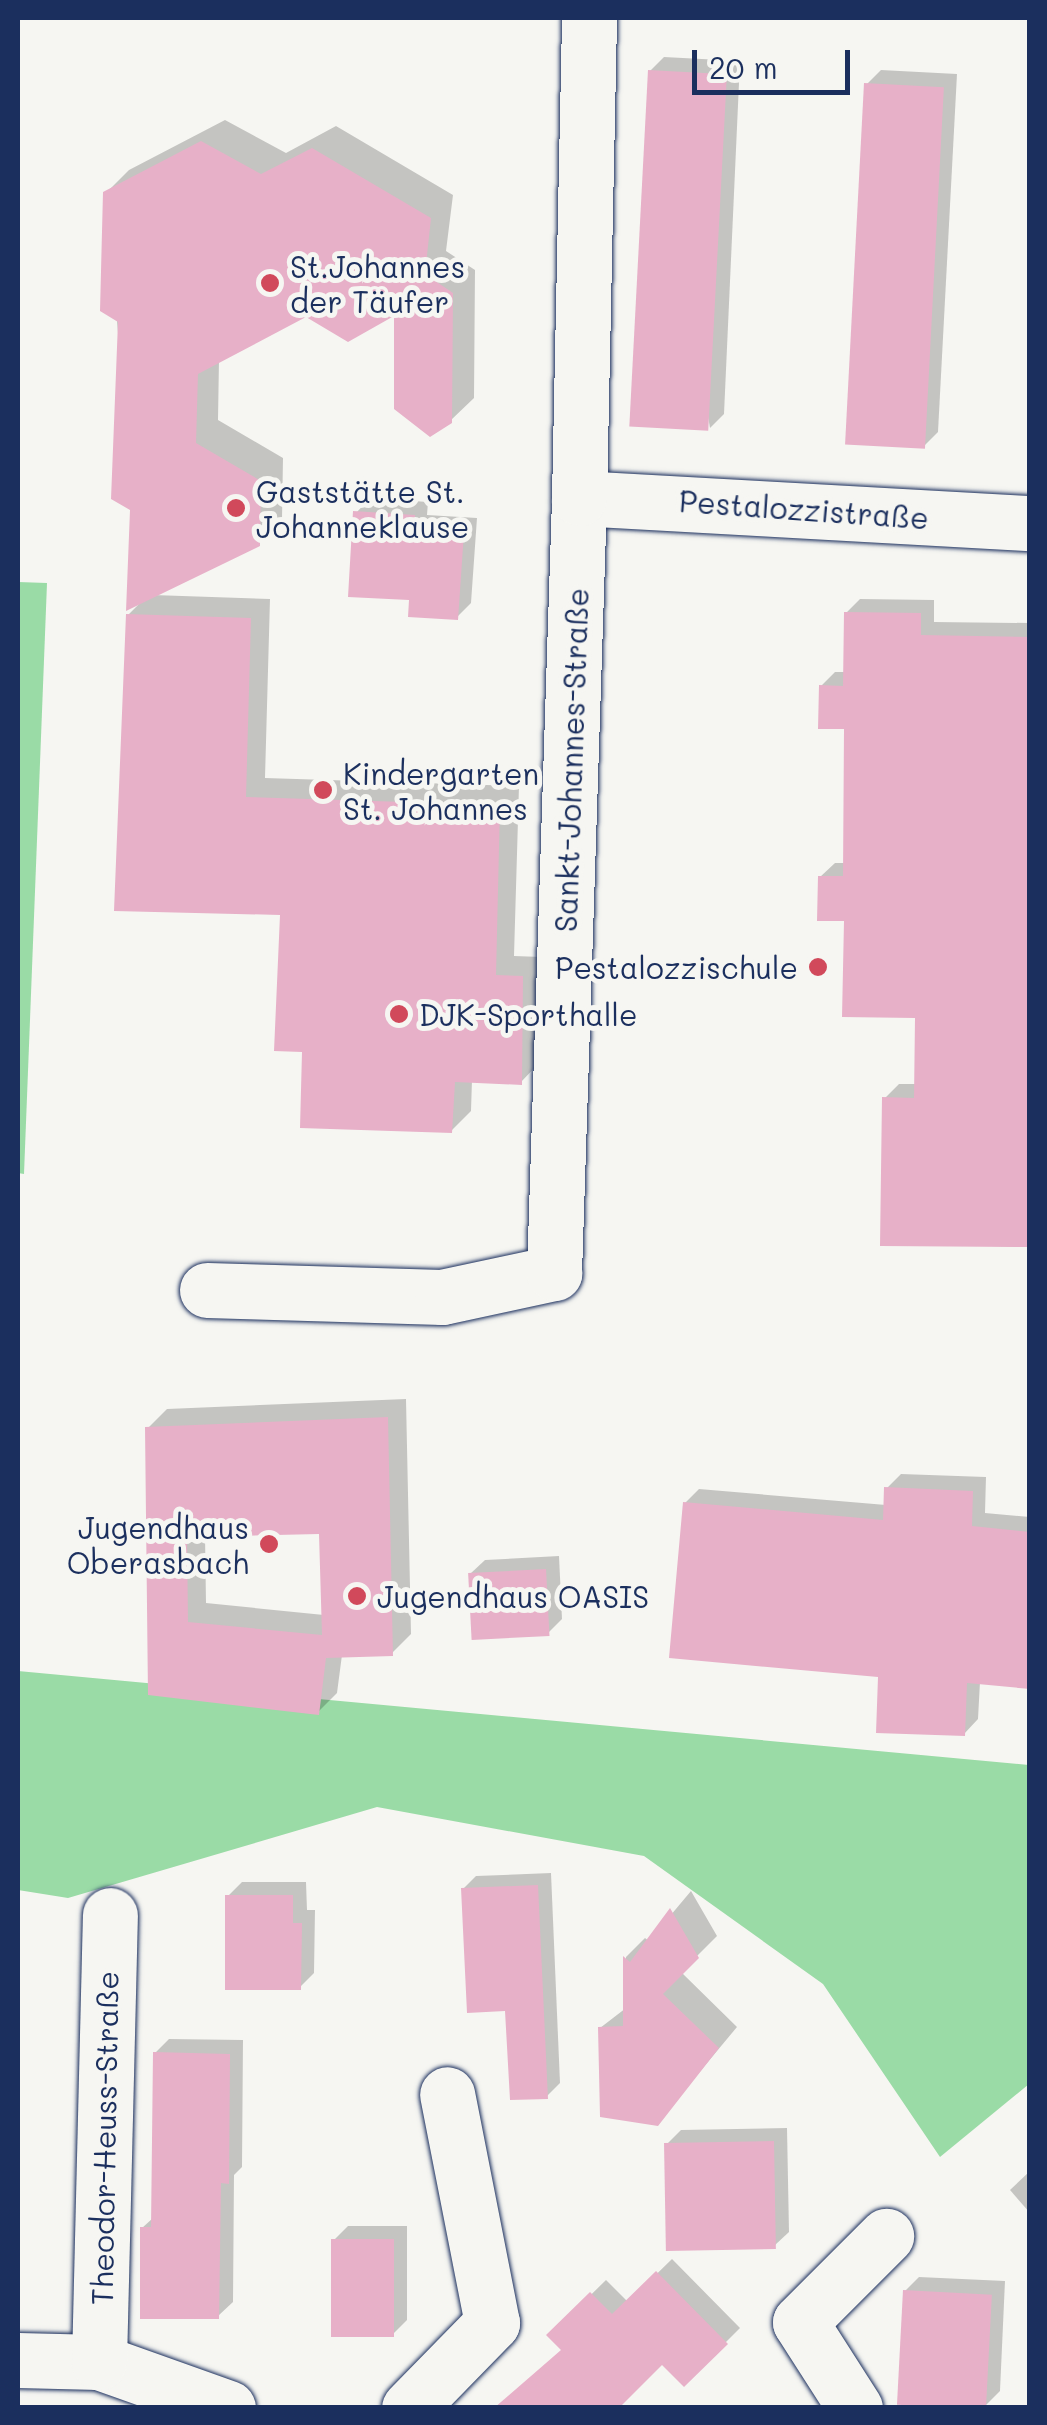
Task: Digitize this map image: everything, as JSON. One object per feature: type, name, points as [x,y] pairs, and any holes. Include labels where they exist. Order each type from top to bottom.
[{"type":"street","name":"Sankt-Johannes-Straße","points":[[208,1290],[442,1297],[554,1273],[580,498],[589,18]]},
{"type":"street","name":"Pestalozzistraße","points":[[580,498],[1030,523]]},
{"type":"street","name":"Theodor-Heuss-Straße","points":[[99,2362],[110,1914]]},
{"type":"street","points":[[409,2408],[492,2323],[446,2094]]},
{"type":"street","points":[[856,2408],[800,2322],[886,2236]]},
{"type":"street","points":[[18,2360],[99,2362],[228,2408]]},
{"type":"green space","points":[[18,582],[47,583],[24,1174],[18,1173]]},
{"type":"green space","points":[[18,1671],[1029,1765],[1029,2084],[940,2157],[823,1984],[644,1856],[377,1807],[68,1898],[18,1890]]},
{"type":"building","points":[[648,70],[727,74],[708,431],[629,427]]},
{"type":"building","points":[[864,83],[944,87],[925,449],[845,445]]},
{"type":"building","name":"St.Johannes der Täufer","points":[[201,141],[261,174],[312,148],[431,218],[425,274],[453,293],[452,423],[430,437],[394,409],[394,316],[348,342],[306,317],[198,374],[196,443],[261,481],[260,546],[126,611],[130,510],[111,499],[118,322],[100,311],[103,192]]},
{"type":"building","points":[[353,511],[415,515],[414,529],[464,532],[458,620],[408,617],[409,600],[348,597]]},
{"type":"building","points":[[844,612],[921,613],[921,635],[1030,637],[1030,1247],[880,1246],[882,1097],[914,1098],[915,1018],[842,1017],[844,921],[817,921],[818,876],[843,876],[844,729],[818,729],[819,685],[843,686]]},
{"type":"building","points":[[126,614],[251,618],[246,797],[500,805],[496,975],[523,976],[522,1085],[455,1082],[452,1133],[300,1128],[302,1052],[274,1051],[280,915],[114,911]]},
{"type":"building","points":[[388,1417],[393,1656],[326,1658],[319,1715],[148,1695],[145,1427]],"holes":[[[319,1534],[322,1635],[188,1622],[187,1537]]]},
{"type":"building","points":[[884,1487],[973,1491],[972,1526],[1030,1532],[1030,1689],[967,1683],[965,1736],[876,1733],[878,1677],[669,1658],[683,1502],[883,1520]]},
{"type":"building","points":[[546,1569],[550,1636],[472,1640],[468,1573]]},
{"type":"building","points":[[538,1885],[548,2099],[510,2100],[505,2011],[467,2013],[461,1888]]},
{"type":"building","points":[[225,1895],[293,1895],[293,1923],[302,1923],[301,1990],[225,1990]]},
{"type":"building","points":[[670,1908],[699,1958],[663,1994],[719,2048],[658,2126],[600,2117],[598,2027],[623,2026],[623,1956],[630,1962]]},
{"type":"building","points":[[153,2052],[230,2054],[229,2184],[221,2183],[219,2319],[140,2319],[140,2227],[151,2227]]},
{"type":"building","points":[[774,2141],[776,2249],[666,2251],[664,2143]]},
{"type":"building","points":[[331,2239],[394,2239],[394,2337],[331,2337]]},
{"type":"building","points":[[656,2271],[728,2344],[684,2387],[662,2365],[619,2408],[494,2408],[561,2350],[546,2335],[590,2292],[612,2314]]},
{"type":"building","points":[[903,2290],[992,2295],[986,2408],[897,2405]]},
{"type":"place","name":"St.Johannes der Täufer","points":[[270,283]]},
{"type":"place","name":"Gaststätte St. Johanneklause","points":[[236,508]]},
{"type":"place","name":"Kindergarten St. Johannes","points":[[323,790]]},
{"type":"place","name":"Pestalozzischule","points":[[818,967]]},
{"type":"place","name":"DJK-Sporthalle","points":[[399,1014]]},
{"type":"place","name":"Jugendhaus Oberasbach","points":[[269,1544]]},
{"type":"place","name":"Jugendhaus OASIS","points":[[357,1596]]}]
